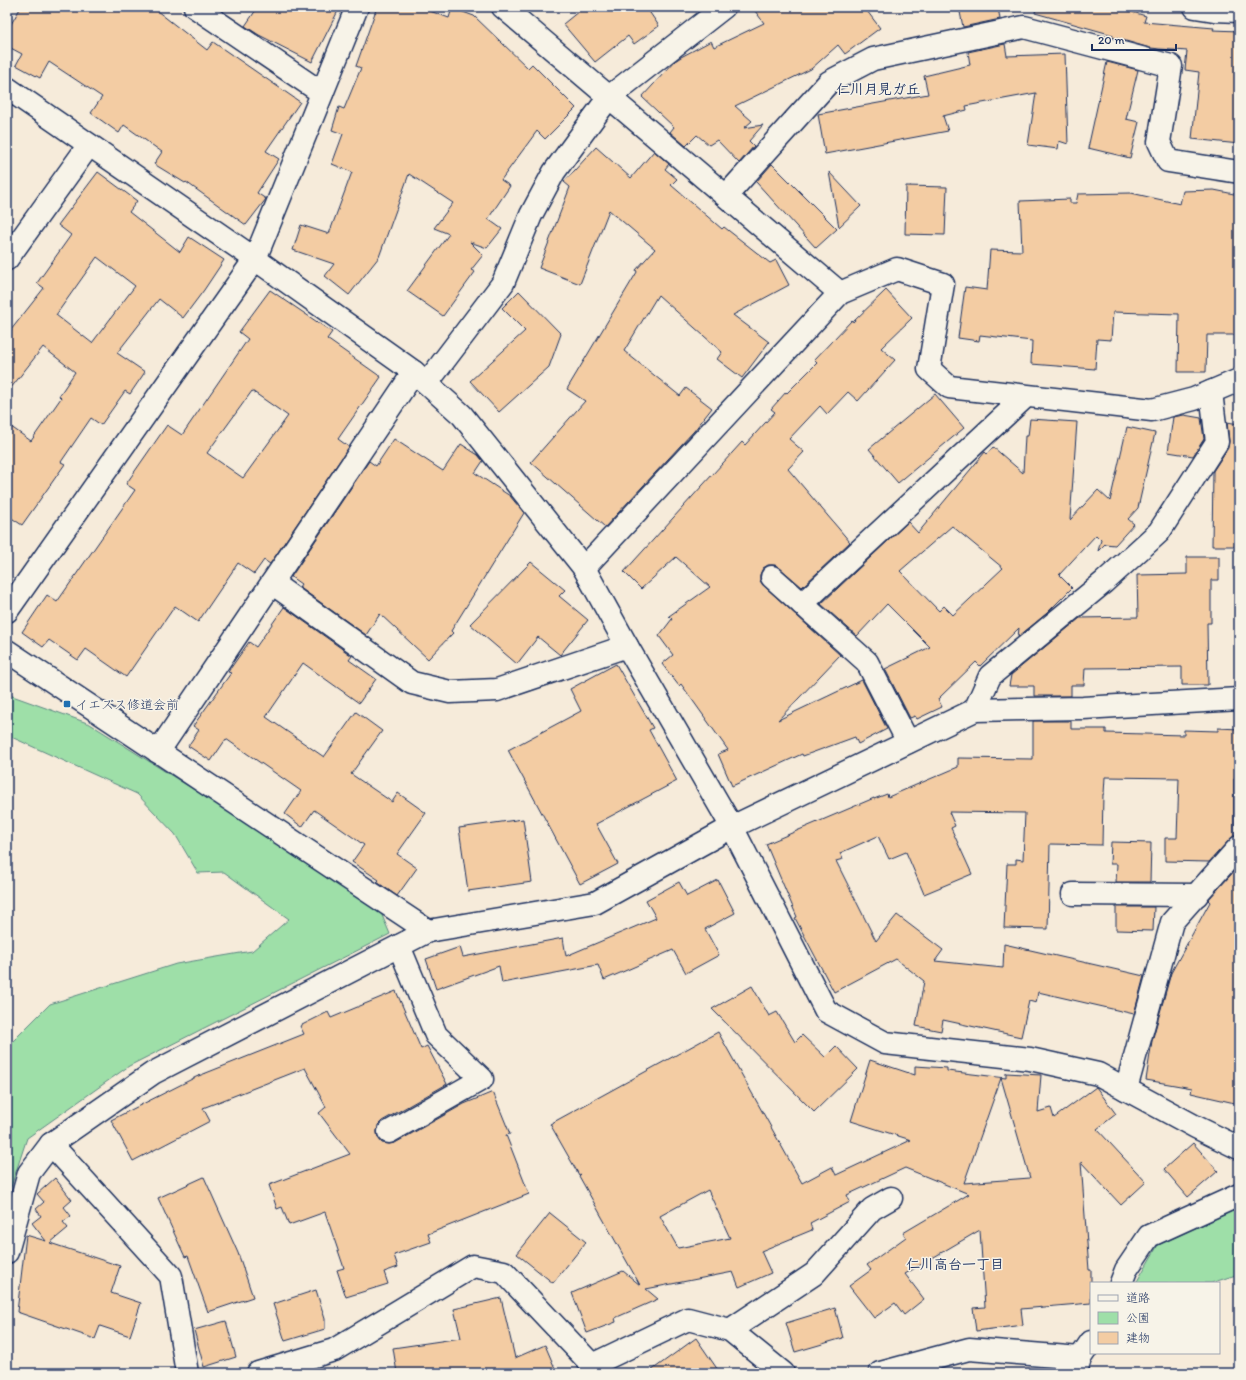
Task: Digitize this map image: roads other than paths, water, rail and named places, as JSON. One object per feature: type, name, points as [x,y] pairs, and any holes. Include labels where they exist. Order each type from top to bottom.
[{"type":"street","points":[[194,7],[322,93]]},
{"type":"street","points":[[7,611],[255,259],[357,7]]},
{"type":"street","points":[[503,7],[840,293]]},
{"type":"street","points":[[158,752],[272,583],[421,377],[503,283],[531,215],[554,172],[609,97],[724,7]]},
{"type":"street","points":[[1195,7],[1214,10],[1239,11]]},
{"type":"street","points":[[726,196],[829,82],[873,59],[1024,27],[1171,66],[1159,142],[1168,161],[1239,172]]},
{"type":"street","points":[[7,88],[255,259],[421,377],[462,415],[584,568],[627,646],[732,827],[826,1011],[885,1043],[1030,1060],[1098,1074],[1196,1128],[1239,1148]]},
{"type":"street","points":[[7,259],[89,145]]},
{"type":"street","points":[[584,568],[840,293],[897,269],[944,284],[929,369],[949,387],[1024,397],[1152,410],[1194,399],[1239,380]]},
{"type":"street","points":[[975,710],[990,676],[1104,582],[1159,532],[1218,442],[1211,392]]},
{"type":"street","points":[[802,604],[1024,397]]},
{"type":"street","points":[[772,577],[867,662],[908,742]]},
{"type":"street","points":[[272,583],[412,683],[450,692],[497,690],[627,646]]},
{"type":"street","points":[[7,651],[428,931]]},
{"type":"street","points":[[7,1252],[29,1173],[51,1144],[153,1073],[428,931],[595,904],[732,827],[975,710],[1083,708],[1239,699]]},
{"type":"street","points":[[1126,1089],[1172,922],[1239,847]]},
{"type":"street","points":[[1073,894],[1197,895]]},
{"type":"street","points":[[389,1132],[482,1079],[436,1035],[398,946]]},
{"type":"street","points":[[51,1144],[171,1276],[186,1373]]},
{"type":"street","points":[[1121,1282],[1126,1270],[1149,1236],[1239,1195]]},
{"type":"street","points":[[730,1330],[814,1274],[872,1208],[891,1198]]},
{"type":"street","points":[[258,1373],[334,1350],[474,1266],[504,1272],[590,1369],[688,1319],[730,1330],[783,1373]]},
{"type":"street","points":[[880,1373],[969,1349],[1082,1358]]},
{"type":"place","name":"イエズス修道会前","points":[[67,704]]},
{"type":"district","name":"仁川月見ガ丘","points":[[878,89]]},
{"type":"district","name":"仁川高台一丁目","points":[[955,1264]]}]
